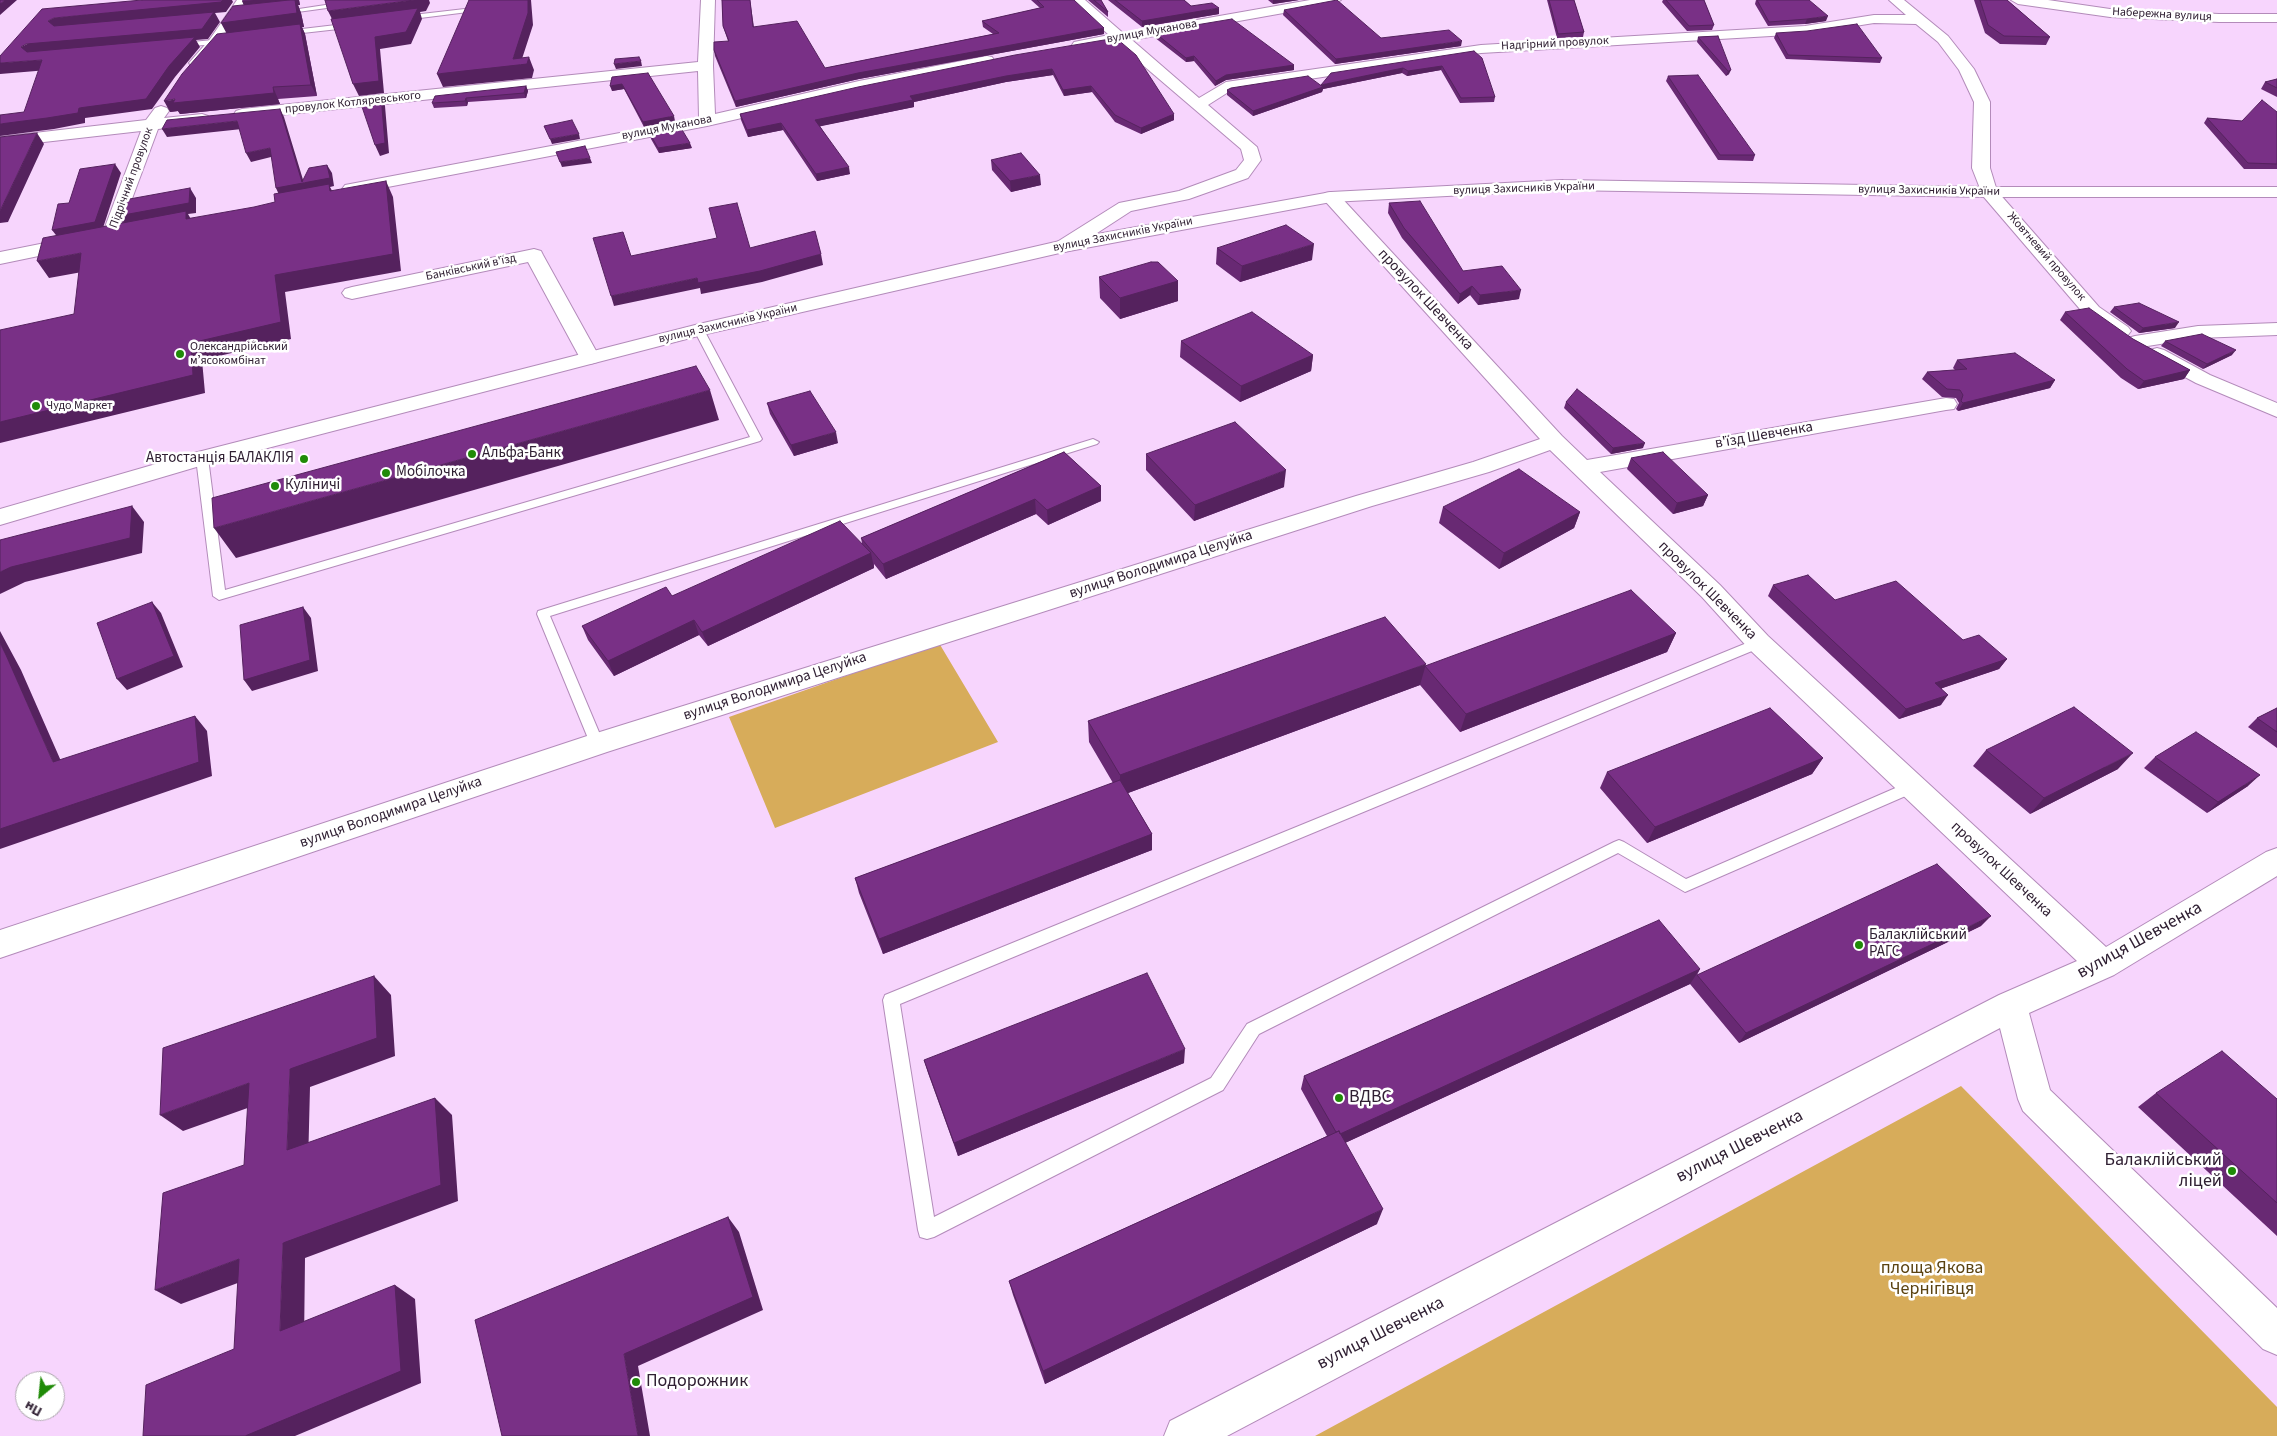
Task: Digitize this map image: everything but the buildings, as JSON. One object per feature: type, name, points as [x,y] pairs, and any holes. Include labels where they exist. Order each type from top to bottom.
[{"type":"street","points":[[187,74],[215,42],[244,0]]},
{"type":"street","points":[[707,121],[705,66],[708,0]]},
{"type":"street","points":[[1064,246],[1126,207],[1183,195],[1242,174],[1253,160],[1250,147],[1198,105],[1078,0]]},
{"type":"street","name":"вулиця Муканова","points":[[1063,47],[1334,0]]},
{"type":"street","name":"Жовтневий провулок","points":[[1896,0],[1943,39],[1966,68],[1982,102],[1981,168],[1989,192],[2092,311],[2135,342],[2203,379],[2277,411]]},
{"type":"street","name":"Набережна вулиця","points":[[2018,0],[2110,13],[2219,18],[2277,18]]},
{"type":"street","name":"Надгірний провулок","points":[[1198,105],[1226,87],[1481,49],[1805,30],[1874,19],[1920,20]]},
{"type":"street","name":"вулиця Муканова","points":[[336,192],[707,121],[859,86],[1005,57]]},
{"type":"street","name":"провулок Котляревського","points":[[0,142],[226,116],[705,66]]},
{"type":"street","name":"Підрічний провулок","points":[[111,235],[152,124],[172,95]]},
{"type":"street","name":"вулиця Захисників України","points":[[0,518],[202,458],[699,330],[1064,246],[1331,197],[1563,185],[1989,192],[2277,192]]},
{"type":"street","name":"провулок Шевченка","points":[[1331,197],[1554,441],[1711,591],[1760,643],[1912,788],[2103,965]]},
{"type":"street","points":[[0,258],[130,232]]},
{"type":"street","name":"Банківський в'їзд","points":[[352,293],[534,255],[590,358]]},
{"type":"street","points":[[2135,342],[2198,332],[2277,329]]},
{"type":"street","name":"в'їзд Шевченка","points":[[1582,468],[1946,404]]},
{"type":"street","name":"вулиця Володимира Целуйка","points":[[0,944],[597,744],[1364,500],[1481,468],[1554,441]]},
{"type":"street","name":"вулиця Шевченка","points":[[1196,1433],[2011,1006],[2103,965],[2277,861]]},
{"type":"street","points":[[2011,1006],[2035,1099],[2277,1335]]},
{"type":"lane","points":[[277,12],[332,6]]},
{"type":"lane","points":[[392,20],[490,8]]},
{"type":"lane","points":[[274,35],[362,24]]},
{"type":"lane","points":[[176,46],[234,40]]},
{"type":"lane","points":[[202,458],[219,596],[756,439],[699,330]]},
{"type":"lane","points":[[597,744],[543,614],[1093,442]]},
{"type":"lane","points":[[1760,643],[891,1000],[927,1230],[1216,1084],[1253,1029],[1619,846],[1685,886],[1912,788]]},
{"type":"green space","points":[[939,643],[998,742],[775,828],[729,717]]},
{"type":"green space","name":"площа Якова Чернігівця","points":[[1961,1086],[2277,1407],[2277,1436],[1315,1436]]},
{"type":"place","name":"Олександрійський мʼясокомбінат","points":[[180,354]]},
{"type":"place","name":"Чудо Маркет","points":[[36,406]]},
{"type":"place","name":"Альфа-Банк","points":[[472,454]]},
{"type":"place","name":"Автостанція БАЛАКЛІЯ","points":[[304,459]]},
{"type":"place","name":"Мобілочка","points":[[386,473]]},
{"type":"place","name":"Куліничі","points":[[275,486]]},
{"type":"place","name":"Балаклійський РАГС","points":[[1859,945]]},
{"type":"place","name":"ВДВС","points":[[1339,1098]]},
{"type":"place","name":"Балаклійський ліцей","points":[[2232,1171]]},
{"type":"place","name":"Подорожник","points":[[636,1382]]}]
